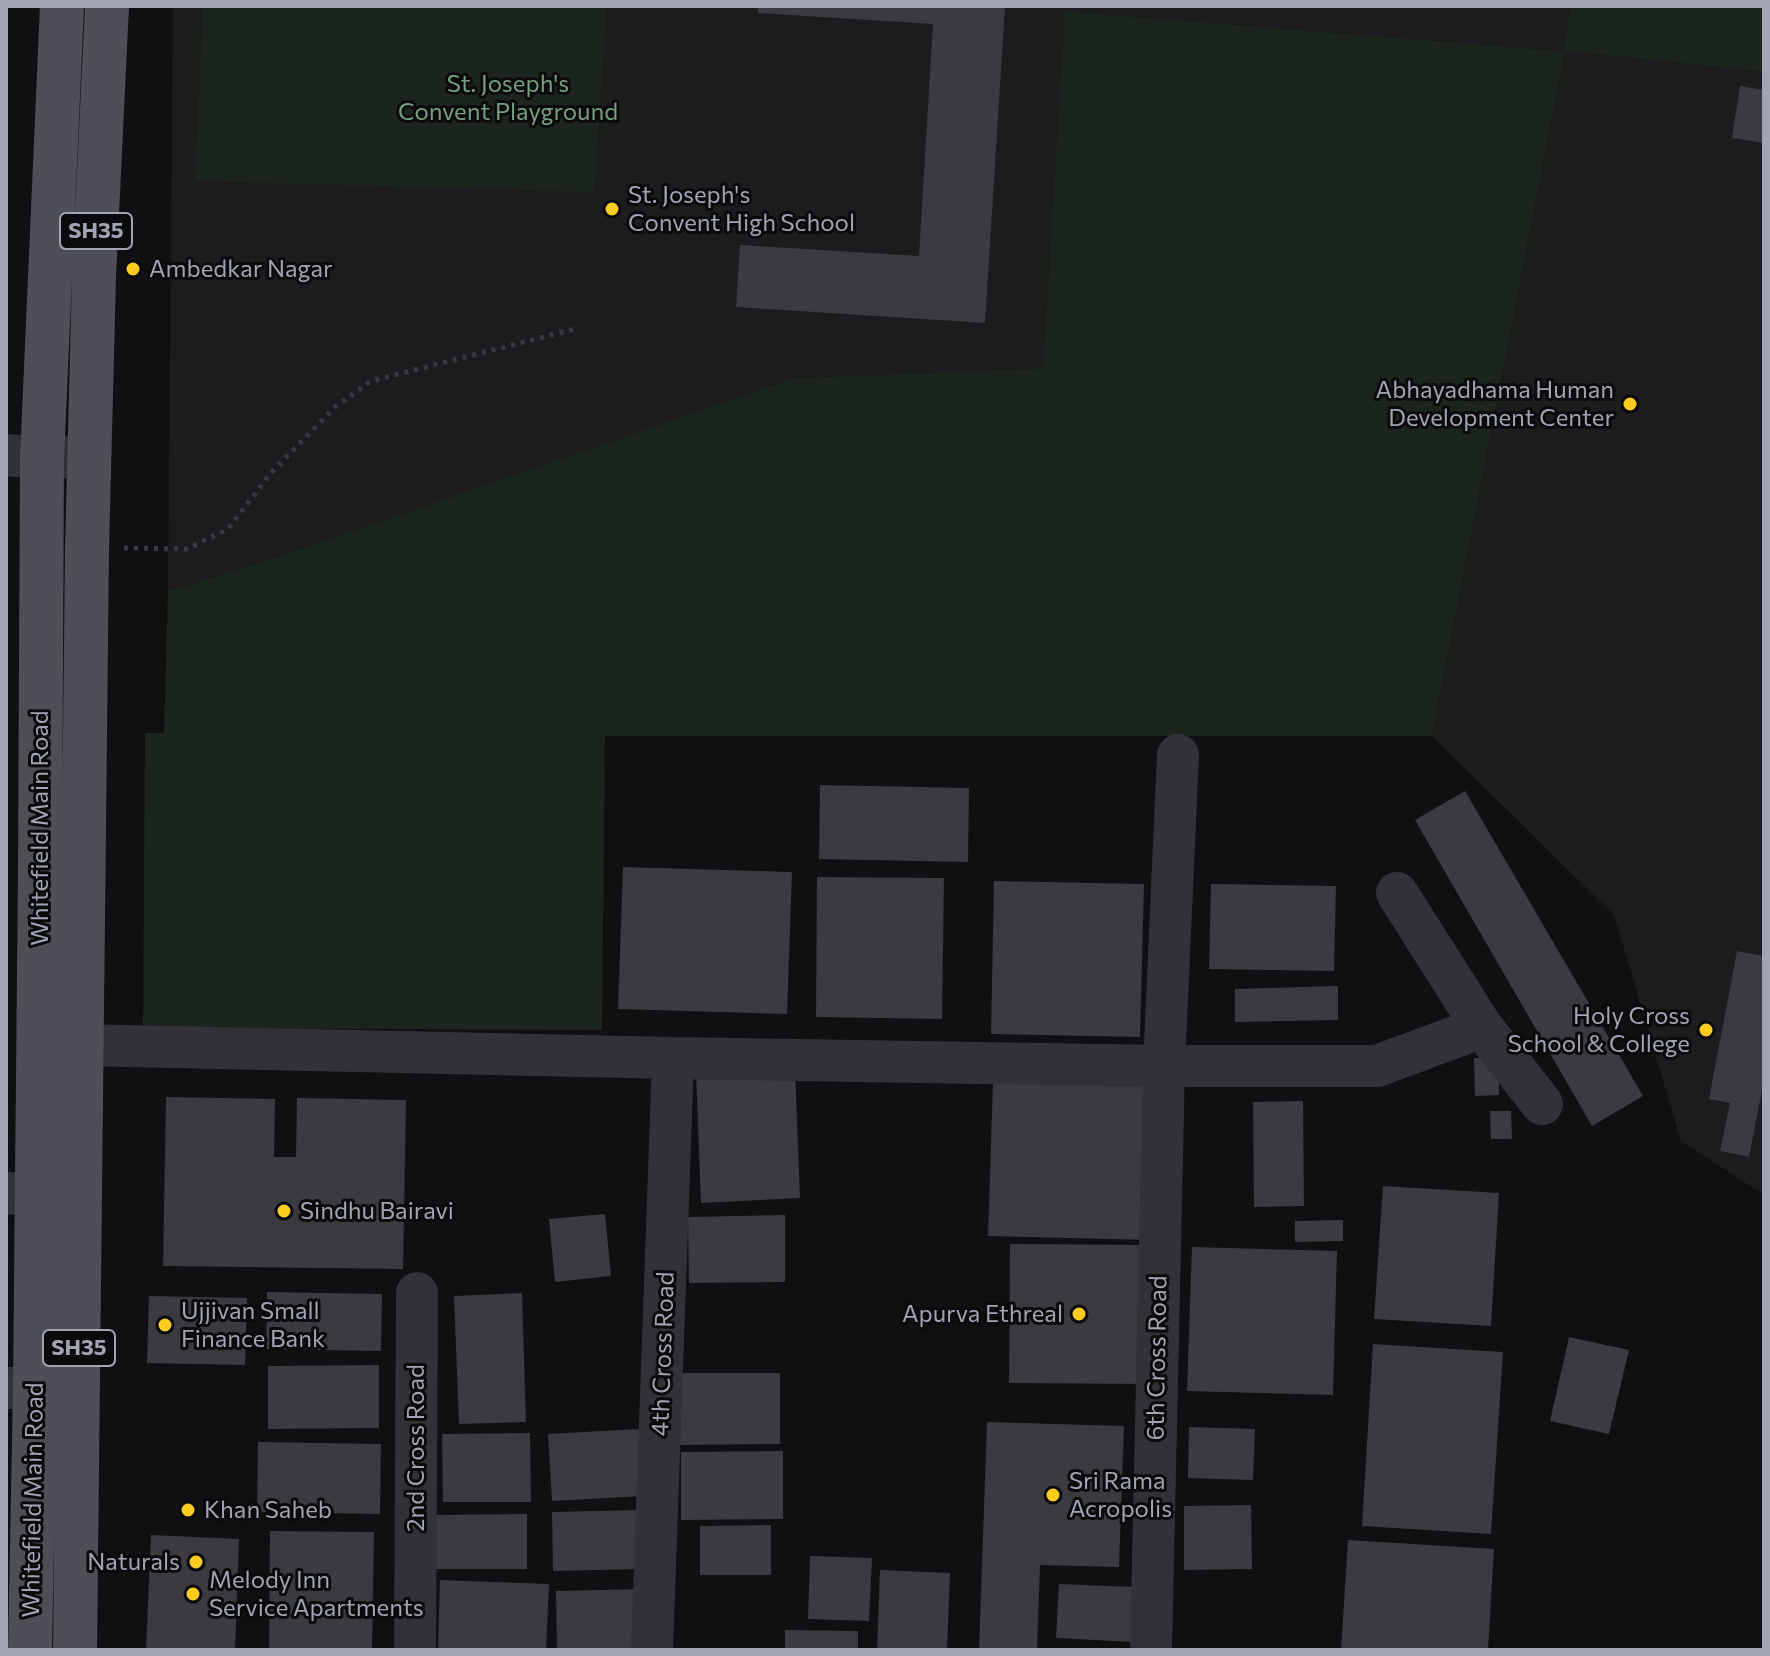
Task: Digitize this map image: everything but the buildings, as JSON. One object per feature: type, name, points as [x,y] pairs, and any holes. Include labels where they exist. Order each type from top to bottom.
[{"type":"main road","name":"Whitefield Main Road","points":[[30,1650],[21,1388],[24,456],[62,6]]},
{"type":"main road","name":"Whitefield Main Road","points":[[75,1650],[87,550],[94,276],[107,6]]},
{"type":"street","points":[[24,456],[90,457]]},
{"type":"street","name":"6th Cross Road","points":[[1151,1650],[1164,1066],[1178,755]]},
{"type":"street","points":[[1397,893],[1482,1027],[1542,1104]]},
{"type":"street","points":[[82,1045],[1164,1066],[1377,1066],[1482,1027]]},
{"type":"street","name":"4th Cross Road","points":[[652,1650],[673,1058]]},
{"type":"street","name":"2nd Cross Road","points":[[415,1650],[417,1293]]},
{"type":"path","points":[[87,550],[187,549],[228,529],[271,473],[335,407],[371,381],[579,328]]},
{"type":"shaded area","name":"St. Joseph's Convent High School","points":[[173,6],[1570,6],[1565,51],[1066,11],[1043,368],[794,378],[269,560],[168,591]]},
{"type":"shaded area","name":"Abhayadhama Human Development Center","points":[[1565,51],[1764,72],[1764,1195],[1681,1141],[1614,915],[1432,736]]},
{"type":"green space","name":"St. Joseph's Convent Playground","points":[[203,6],[607,6],[594,192],[195,181]]},
{"type":"green space","points":[[1570,6],[1764,6],[1764,72],[1565,51],[1432,736],[605,736],[602,1030],[143,1028],[145,733],[164,733],[168,591],[269,560],[794,378],[1043,368],[1065,11],[1564,51]]},
{"type":"place","name":"St. Joseph's Convent High School","points":[[612,209]]},
{"type":"place","name":"Ambedkar Nagar","points":[[133,269]]},
{"type":"place","name":"Abhayadhama Human Development Center","points":[[1630,404]]},
{"type":"place","name":"Holy Cross School & College","points":[[1706,1030]]},
{"type":"place","name":"Sindhu Bairavi","points":[[284,1211]]},
{"type":"place","name":"Apurva Ethreal","points":[[1079,1314]]},
{"type":"place","name":"Ujjivan Small Finance Bank","points":[[165,1325]]},
{"type":"place","name":"Sri Rama Acropolis","points":[[1053,1495]]},
{"type":"place","name":"Khan Saheb","points":[[188,1510]]},
{"type":"place","name":"Naturals","points":[[196,1562]]},
{"type":"place","name":"Melody Inn Service Apartments","points":[[193,1594]]}]
